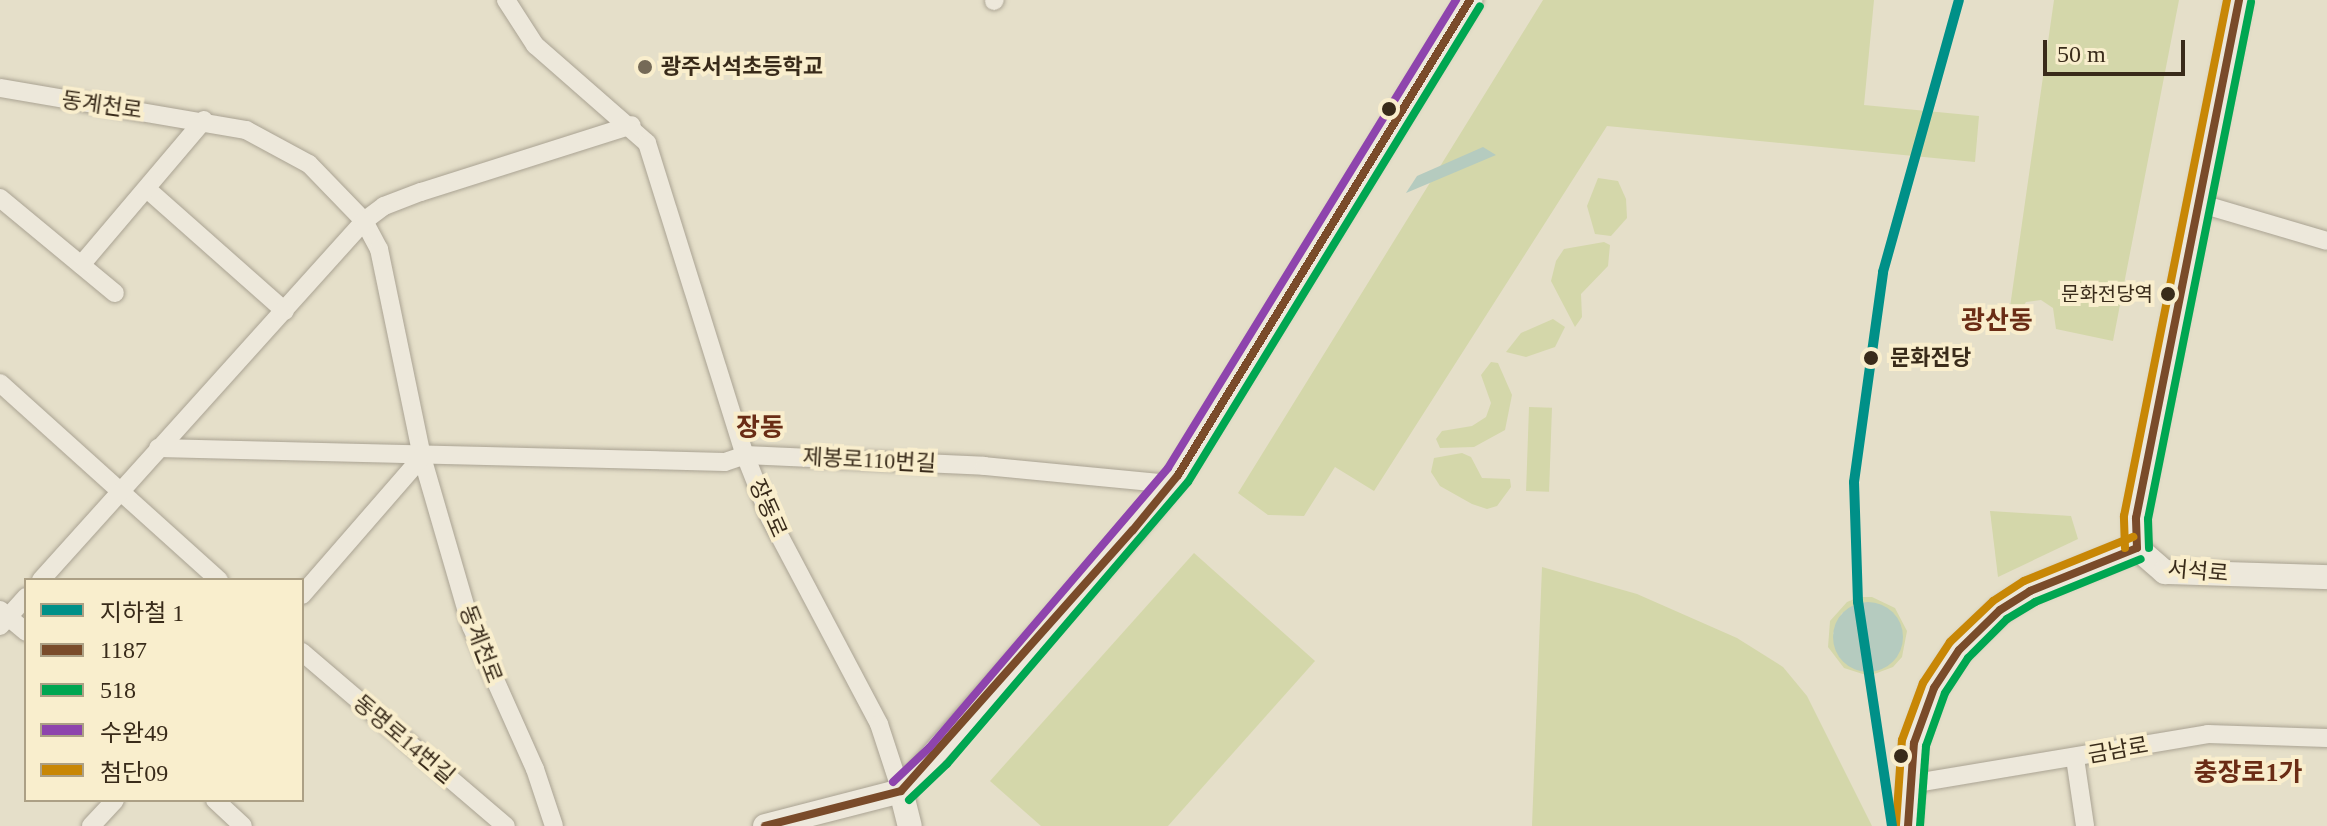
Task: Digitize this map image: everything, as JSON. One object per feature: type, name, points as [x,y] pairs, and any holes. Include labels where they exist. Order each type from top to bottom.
[{"type":"street","name":"장동로","points":[[506,0],[535,45],[600,104],[632,125],[647,143],[745,455],[770,518],[879,724],[901,791]]},
{"type":"street","points":[[765,826],[901,791],[938,756],[1171,484],[1470,0]]},
{"type":"street","points":[[2137,548],[2136,518],[2239,0]]},
{"type":"street","name":"동계천로","points":[[0,88],[204,120],[274,141],[309,164],[364,221],[379,249],[422,457],[471,626],[535,769],[554,826]]},
{"type":"street","points":[[81,265],[204,120]]},
{"type":"street","points":[[43,578],[364,221],[384,206],[421,192],[632,125]]},
{"type":"street","points":[[147,189],[285,311]]},
{"type":"street","points":[[0,198],[115,293]]},
{"type":"street","points":[[2198,203],[2326,236]]},
{"type":"street","points":[[0,383],[217,578]]},
{"type":"street","points":[[158,448],[384,451],[422,457]]},
{"type":"street","name":"제봉로110번길","points":[[422,457],[725,462],[745,455],[984,466],[1171,484]]},
{"type":"street","points":[[304,593],[422,457]]},
{"type":"street","name":"서석로","points":[[1908,826],[1914,743],[1934,688],[1979,629],[2030,591],[2137,548],[2165,572],[2327,577]]},
{"type":"street","points":[[24,599],[3,618],[24,631]]},
{"type":"street","name":"동명로14번길","points":[[304,654],[506,826]]},
{"type":"street","name":"금남로","points":[[1910,784],[2208,734],[2327,738]]},
{"type":"street","points":[[2075,758],[2085,826]]},
{"type":"street","points":[[901,791],[910,826]]},
{"type":"street","points":[[91,826],[113,802]]},
{"type":"street","points":[[217,802],[243,826]]},
{"type":"green space","points":[[1543,0],[1874,0],[1864,105],[1979,116],[1975,162],[1607,126],[1374,491],[1335,467],[1304,516],[1268,515],[1238,493]]},
{"type":"green space","points":[[2054,0],[2179,0],[2113,341],[2056,329],[2053,308],[2041,300],[2026,302],[2013,322],[2008,321]]},
{"type":"green space","points":[[1598,178],[1618,181],[1626,199],[1627,218],[1611,236],[1595,234],[1587,206]]},
{"type":"green space","points":[[1604,242],[1610,245],[1608,266],[1581,294],[1582,317],[1575,327],[1551,281],[1556,261],[1564,249]]},
{"type":"green space","points":[[1553,319],[1565,327],[1555,347],[1526,357],[1506,352],[1521,333]]},
{"type":"green space","points":[[1491,362],[1498,363],[1512,395],[1505,430],[1474,447],[1440,448],[1436,439],[1442,431],[1472,426],[1486,417],[1491,403],[1481,375]]},
{"type":"green space","points":[[1529,407],[1552,408],[1549,492],[1526,491]]},
{"type":"green space","points":[[1462,453],[1471,457],[1482,478],[1510,479],[1511,487],[1497,506],[1487,509],[1472,504],[1440,486],[1431,472],[1434,458]]},
{"type":"green space","points":[[1990,511],[2071,516],[2078,539],[1998,577]]},
{"type":"green space","points":[[1194,553],[1315,661],[1168,826],[1041,826],[990,781]]},
{"type":"green space","points":[[1542,567],[1637,594],[1737,638],[1783,667],[1807,696],[1872,826],[1532,826]]},
{"type":"green space","points":[[1859,597],[1872,597],[1895,608],[1907,631],[1902,657],[1893,667],[1869,676],[1844,668],[1828,647],[1830,621],[1847,602]],"holes":[[[1862,602],[1893,613],[1902,645],[1833,634],[1842,613]]]},
{"type":"shaded area","points":[[1483,147],[1496,155],[1406,193],[1417,176]]},
{"type":"shaded area","points":[[1868,602],[1893,612],[1903,637],[1893,662],[1868,672],[1843,662],[1833,637],[1843,612]]},
{"type":"metro line","name":"1","points":[[1892,826],[1858,602],[1854,482],[1883,272],[1959,0]]},
{"type":"transit line","name":"수완49","points":[[893,782],[929,748],[1168,468],[1456,0]]},
{"type":"transit line","name":"1187","points":[[765,826],[901,791],[1133,530],[1178,475],[1470,0]]},
{"type":"transit line","name":"첨단09","points":[[2125,548],[2124,516],[2227,0]]},
{"type":"transit line","name":"1187","points":[[2137,548],[2136,518],[2239,0]]},
{"type":"transit line","name":"518","points":[[2149,548],[2148,519],[2251,2]]},
{"type":"transit line","name":"518","points":[[909,800],[947,764],[1188,482],[1480,6]]},
{"type":"transit line","name":"첨단09","points":[[1896,825],[1902,740],[1923,683],[1950,642],[1993,601],[2024,581],[2133,537]]},
{"type":"transit line","name":"1187","points":[[1908,826],[1914,743],[1934,688],[1959,650],[2000,610],[2030,591],[2137,548]]},
{"type":"transit line","name":"518","points":[[1920,826],[1926,746],[1945,693],[1968,658],[2007,619],[2035,602],[2141,559]]},
{"type":"place","name":"광주서석초등학교","points":[[645,67]]},
{"type":"place","name":"문화전당역","points":[[2168,294]]},
{"type":"place","name":"문화전당","points":[[1871,358]]},
{"type":"district","name":"광산동","points":[[1997,321]]},
{"type":"district","name":"장동","points":[[760,428]]},
{"type":"district","name":"충장로1가","points":[[2248,773]]}]
